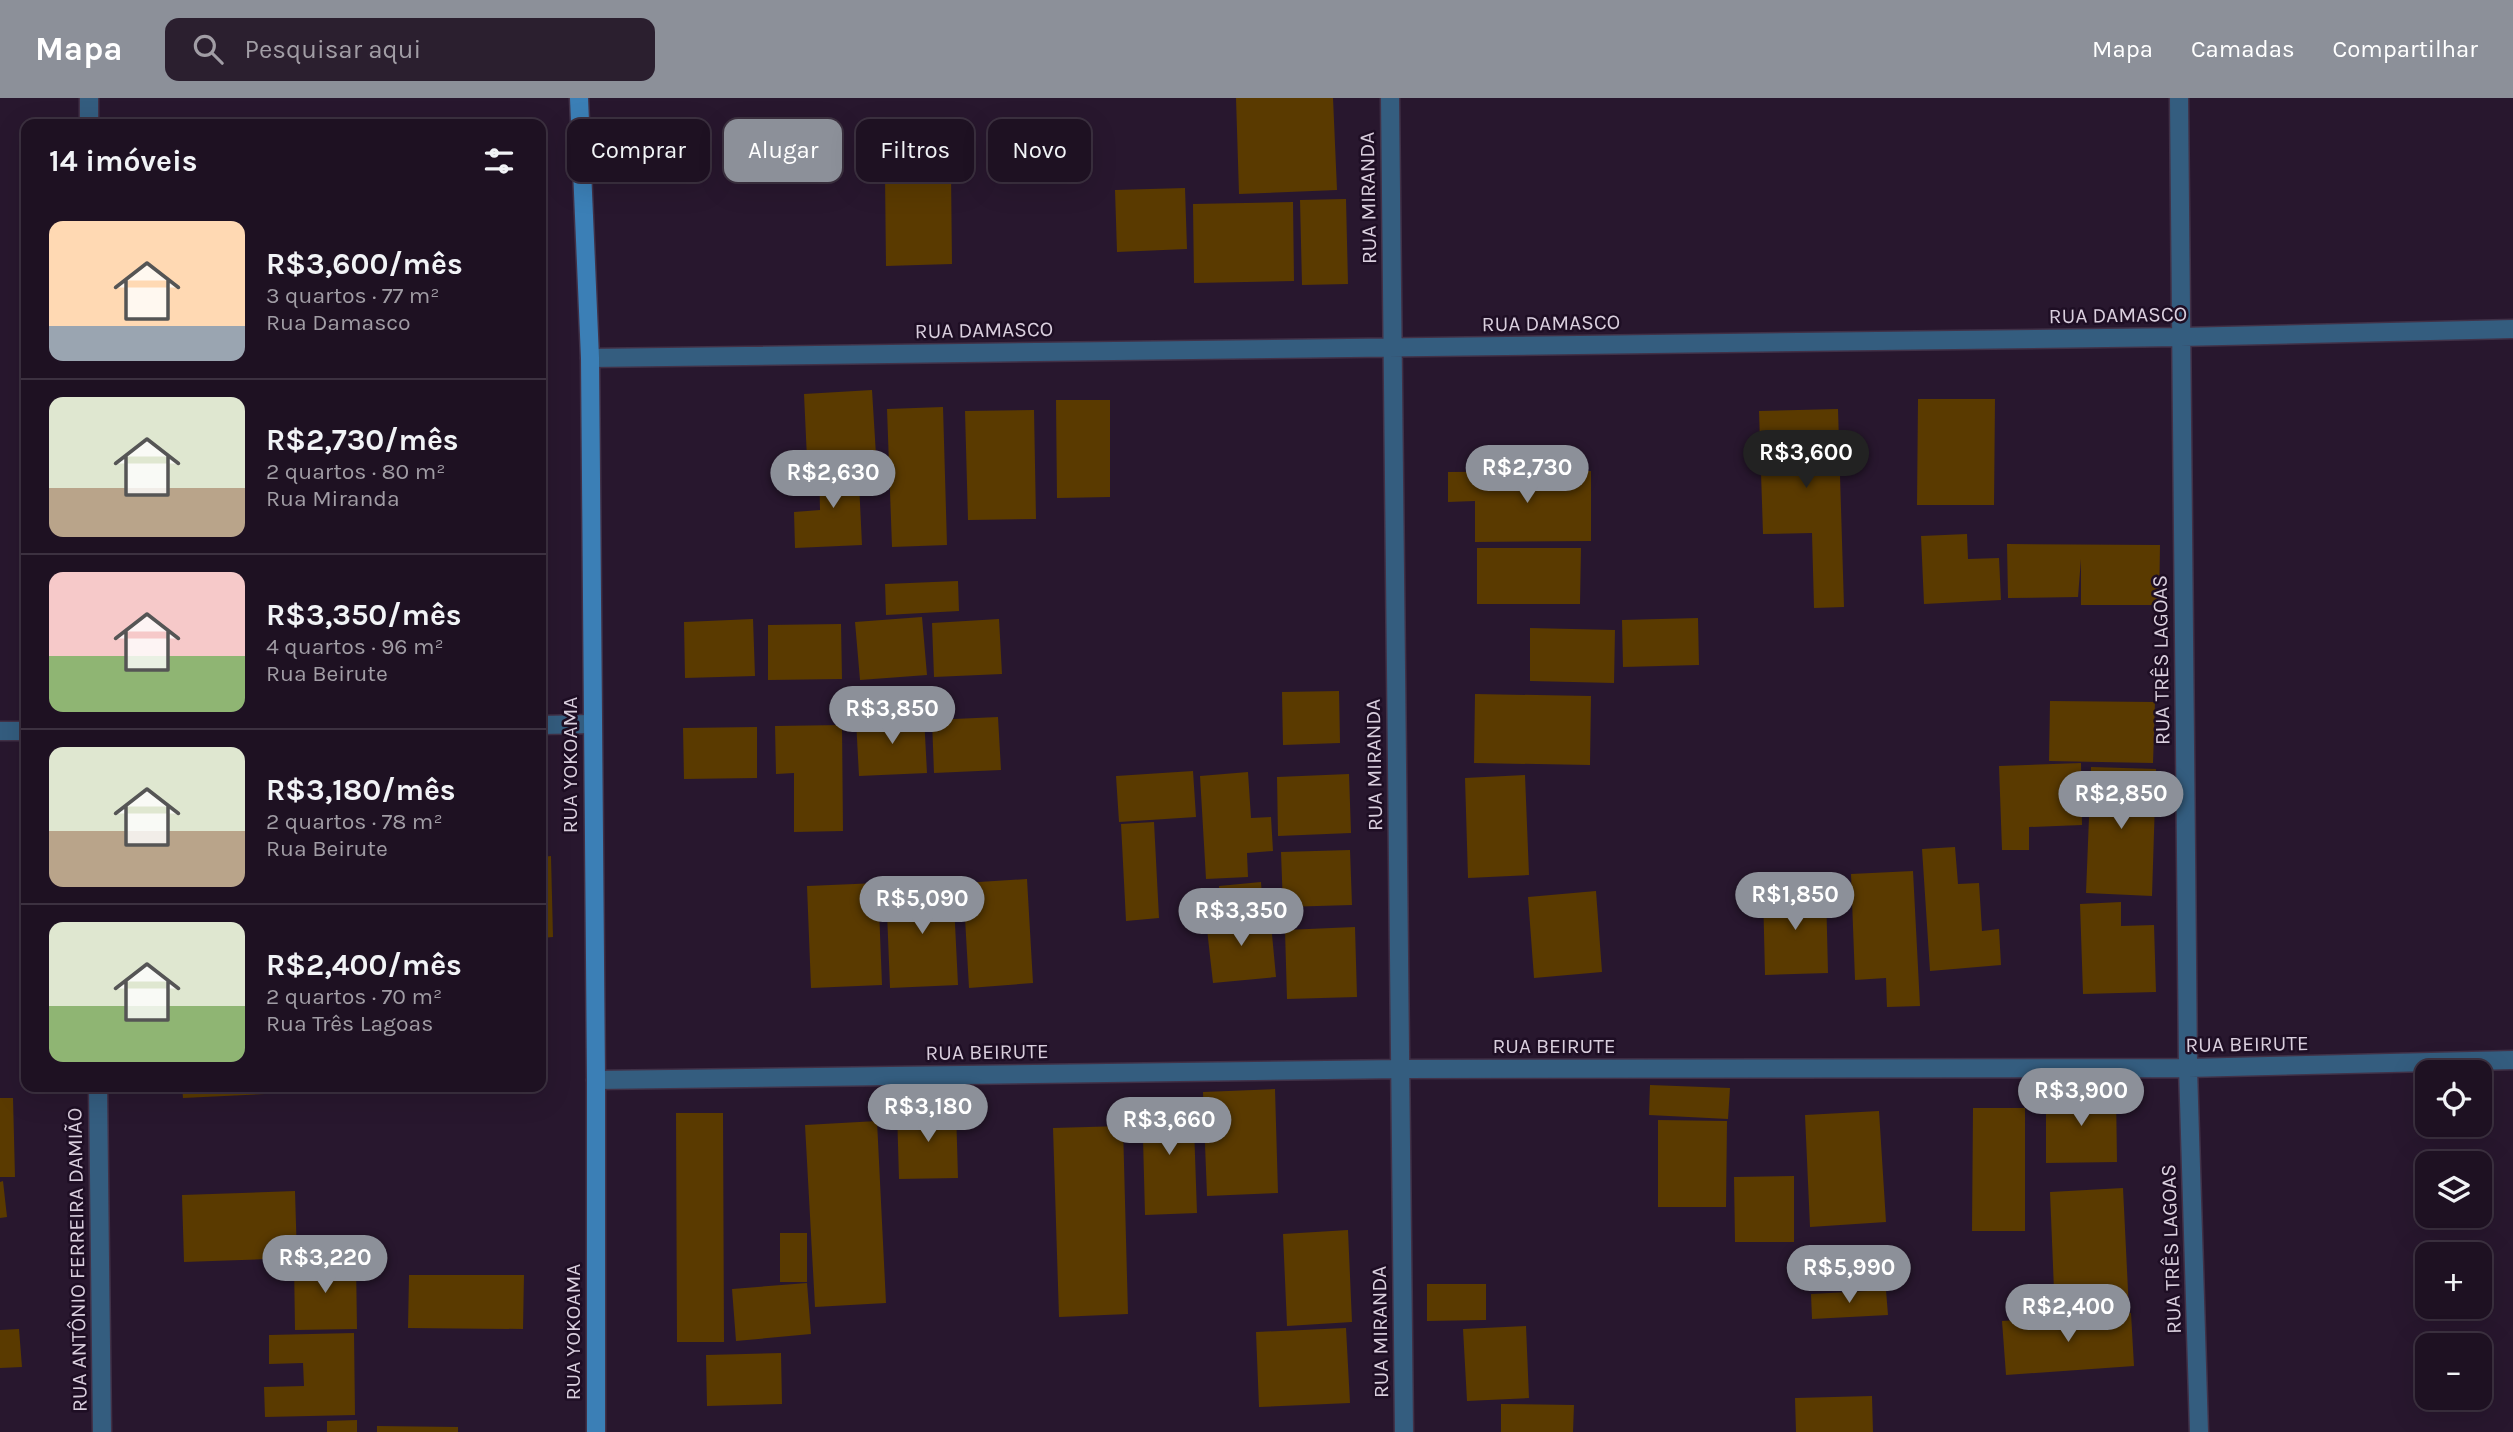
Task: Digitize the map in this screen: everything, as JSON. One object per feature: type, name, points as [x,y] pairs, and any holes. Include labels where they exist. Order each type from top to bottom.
[{"type":"street","points":[[89,98],[89,119]]},
{"type":"street","name":"RUA YOKOAMA","points":[[579,98],[590,358],[596,1432]]},
{"type":"street","name":"RUA MIRANDA","points":[[1390,98],[1404,1432]]},
{"type":"street","name":"RUA TRÊS LAGOAS","points":[[2179,98],[2188,1069],[2199,1432]]},
{"type":"street","name":"RUA DAMASCO","points":[[590,358],[2180,337],[2513,329]]},
{"type":"street","points":[[546,725],[593,724]]},
{"type":"street","points":[[0,731],[21,731]]},
{"type":"street","name":"RUA BEIRUTE","points":[[596,1080],[1400,1069],[2188,1069],[2513,1060]]},
{"type":"street","name":"RUA ANTÔNIO FERREIRA DAMIÃO","points":[[99,1092],[102,1432]]},
{"type":"building","points":[[1236,98],[1333,98],[1337,190],[1239,194]]},
{"type":"building","points":[[885,182],[951,182],[952,264],[886,266]]},
{"type":"building","points":[[1185,188],[1187,249],[1117,252],[1115,190]]},
{"type":"building","points":[[1346,199],[1348,284],[1302,285],[1300,200]]},
{"type":"building","points":[[1293,202],[1294,281],[1194,283],[1193,204]]},
{"type":"building","points":[[872,390],[876,455],[807,459],[804,394]]},
{"type":"building","points":[[1918,399],[1995,399],[1994,505],[1917,505]]},
{"type":"building","points":[[1056,400],[1110,400],[1110,497],[1057,498]]},
{"type":"building","points":[[943,407],[947,545],[892,547],[887,409]]},
{"type":"building","points":[[1838,409],[1844,607],[1814,608],[1812,533],[1763,534],[1759,411]]},
{"type":"building","points":[[1034,410],[1036,519],[968,520],[965,411]]},
{"type":"building","points":[[858,462],[862,545],[795,548],[794,512],[820,510],[819,465]]},
{"type":"building","points":[[1591,471],[1591,541],[1475,542],[1475,501],[1448,502],[1448,472]]},
{"type":"building","points":[[1967,534],[1968,559],[1999,558],[2001,600],[1924,604],[1921,536]]},
{"type":"building","points":[[2007,544],[2160,545],[2159,605],[2081,605],[2081,559],[2078,597],[2008,598]]},
{"type":"building","points":[[1477,548],[1581,548],[1580,604],[1477,604]]},
{"type":"building","points":[[958,581],[959,611],[886,615],[885,584]]},
{"type":"building","points":[[922,617],[927,675],[860,680],[855,622]]},
{"type":"building","points":[[1698,618],[1699,665],[1623,667],[1622,620]]},
{"type":"building","points":[[753,619],[755,676],[685,678],[684,622]]},
{"type":"building","points":[[999,619],[1002,674],[934,677],[932,623]]},
{"type":"building","points":[[841,624],[842,679],[768,680],[768,625]]},
{"type":"building","points":[[1530,628],[1615,630],[1614,683],[1530,681]]},
{"type":"building","points":[[1339,691],[1340,743],[1283,745],[1282,692]]},
{"type":"building","points":[[1475,694],[1591,696],[1590,765],[1474,763]]},
{"type":"building","points":[[2050,701],[2155,702],[2153,763],[2049,761]]},
{"type":"building","points":[[924,716],[927,773],[859,776],[856,720]]},
{"type":"building","points":[[998,717],[1001,770],[934,773],[932,720]]},
{"type":"building","points":[[842,725],[843,831],[794,832],[794,773],[776,774],[775,726]]},
{"type":"building","points":[[757,727],[757,778],[684,779],[683,728]]},
{"type":"building","points":[[2081,763],[2082,825],[2029,827],[2029,850],[2002,850],[1999,766]]},
{"type":"building","points":[[2091,767],[2156,769],[2152,896],[2086,893]]},
{"type":"building","points":[[1193,771],[1196,817],[1119,822],[1116,776]]},
{"type":"building","points":[[1248,772],[1251,818],[1271,817],[1273,851],[1247,853],[1248,877],[1206,879],[1200,776]]},
{"type":"building","points":[[1349,774],[1351,833],[1278,836],[1277,777]]},
{"type":"building","points":[[1525,775],[1529,875],[1468,878],[1465,778]]},
{"type":"building","points":[[1154,822],[1159,918],[1126,921],[1121,824]]},
{"type":"building","points":[[1955,847],[1958,884],[1979,883],[1982,931],[1999,929],[2001,965],[1930,971],[1922,849]]},
{"type":"building","points":[[1350,850],[1352,905],[1283,907],[1281,852]]},
{"type":"building","points":[[546,856],[551,856],[553,937],[546,938]]},
{"type":"building","points":[[1913,871],[1920,1006],[1887,1007],[1886,978],[1855,980],[1851,874]]},
{"type":"building","points":[[1027,879],[1033,983],[969,988],[963,883]]},
{"type":"building","points":[[1261,882],[1263,910],[1221,914],[1219,886]]},
{"type":"building","points":[[878,883],[882,985],[811,988],[807,886]]},
{"type":"building","points":[[953,883],[958,985],[890,988],[886,887]]},
{"type":"building","points":[[1826,890],[1828,973],[1765,975],[1763,891]]},
{"type":"building","points":[[1596,891],[1602,972],[1534,978],[1528,897]]},
{"type":"building","points":[[2121,902],[2121,926],[2154,925],[2156,992],[2083,994],[2080,904]]},
{"type":"building","points":[[1270,913],[1276,977],[1213,983],[1206,920]]},
{"type":"building","points":[[1355,927],[1357,997],[1287,999],[1285,930]]},
{"type":"building","points":[[1650,1085],[1730,1088],[1728,1119],[1649,1115]]},
{"type":"building","points":[[1275,1089],[1278,1193],[1207,1196],[1203,1092]]},
{"type":"building","points":[[182,1092],[265,1094],[183,1098]]},
{"type":"building","points":[[2116,1092],[2117,1162],[2046,1163],[2046,1093]]},
{"type":"building","points":[[0,1098],[13,1098],[15,1177],[0,1177]]},
{"type":"building","points":[[1193,1098],[1197,1213],[1145,1215],[1142,1100]]},
{"type":"building","points":[[1973,1108],[2025,1108],[2025,1231],[1972,1231]]},
{"type":"building","points":[[956,1109],[958,1178],[899,1179],[897,1111]]},
{"type":"building","points":[[1879,1111],[1886,1222],[1810,1227],[1805,1115]]},
{"type":"building","points":[[676,1113],[723,1113],[724,1342],[677,1342]]},
{"type":"building","points":[[1658,1120],[1727,1121],[1726,1207],[1658,1207]]},
{"type":"building","points":[[877,1121],[886,1303],[815,1307],[805,1125]]},
{"type":"building","points":[[1123,1126],[1128,1314],[1059,1317],[1053,1128]]},
{"type":"building","points":[[1794,1176],[1794,1242],[1735,1242],[1734,1177]]},
{"type":"building","points":[[3,1181],[7,1217],[0,1218],[0,1182]]},
{"type":"building","points":[[2123,1188],[2129,1311],[2055,1315],[2050,1192]]},
{"type":"building","points":[[295,1191],[297,1258],[184,1262],[182,1195]]},
{"type":"building","points":[[1348,1230],[1352,1322],[1287,1326],[1283,1234]]},
{"type":"building","points":[[780,1233],[807,1233],[807,1282],[780,1282]]},
{"type":"building","points":[[294,1261],[356,1261],[357,1329],[295,1330]]},
{"type":"building","points":[[409,1275],[524,1275],[523,1329],[408,1328]]},
{"type":"building","points":[[807,1283],[811,1334],[736,1341],[732,1289]]},
{"type":"building","points":[[1427,1284],[1486,1284],[1486,1320],[1427,1321]]},
{"type":"building","points":[[1886,1290],[1888,1315],[1812,1319],[1811,1294]]},
{"type":"building","points":[[2131,1313],[2134,1366],[2006,1375],[2002,1321]]},
{"type":"building","points":[[1526,1326],[1529,1398],[1467,1401],[1463,1329]]},
{"type":"building","points":[[1346,1328],[1350,1403],[1259,1407],[1256,1332]]},
{"type":"building","points":[[19,1329],[22,1367],[0,1368],[0,1330]]},
{"type":"building","points":[[354,1333],[355,1415],[265,1417],[264,1387],[304,1386],[303,1363],[269,1364],[269,1335]]},
{"type":"building","points":[[781,1353],[782,1404],[707,1406],[706,1355]]},
{"type":"building","points":[[1872,1396],[1873,1432],[1796,1432],[1795,1398]]},
{"type":"building","points":[[1501,1404],[1574,1405],[1573,1432],[1501,1432]]},
{"type":"building","points":[[357,1420],[357,1432],[327,1432],[327,1421]]},
{"type":"building","points":[[377,1426],[458,1427],[458,1432],[377,1432]]}]
